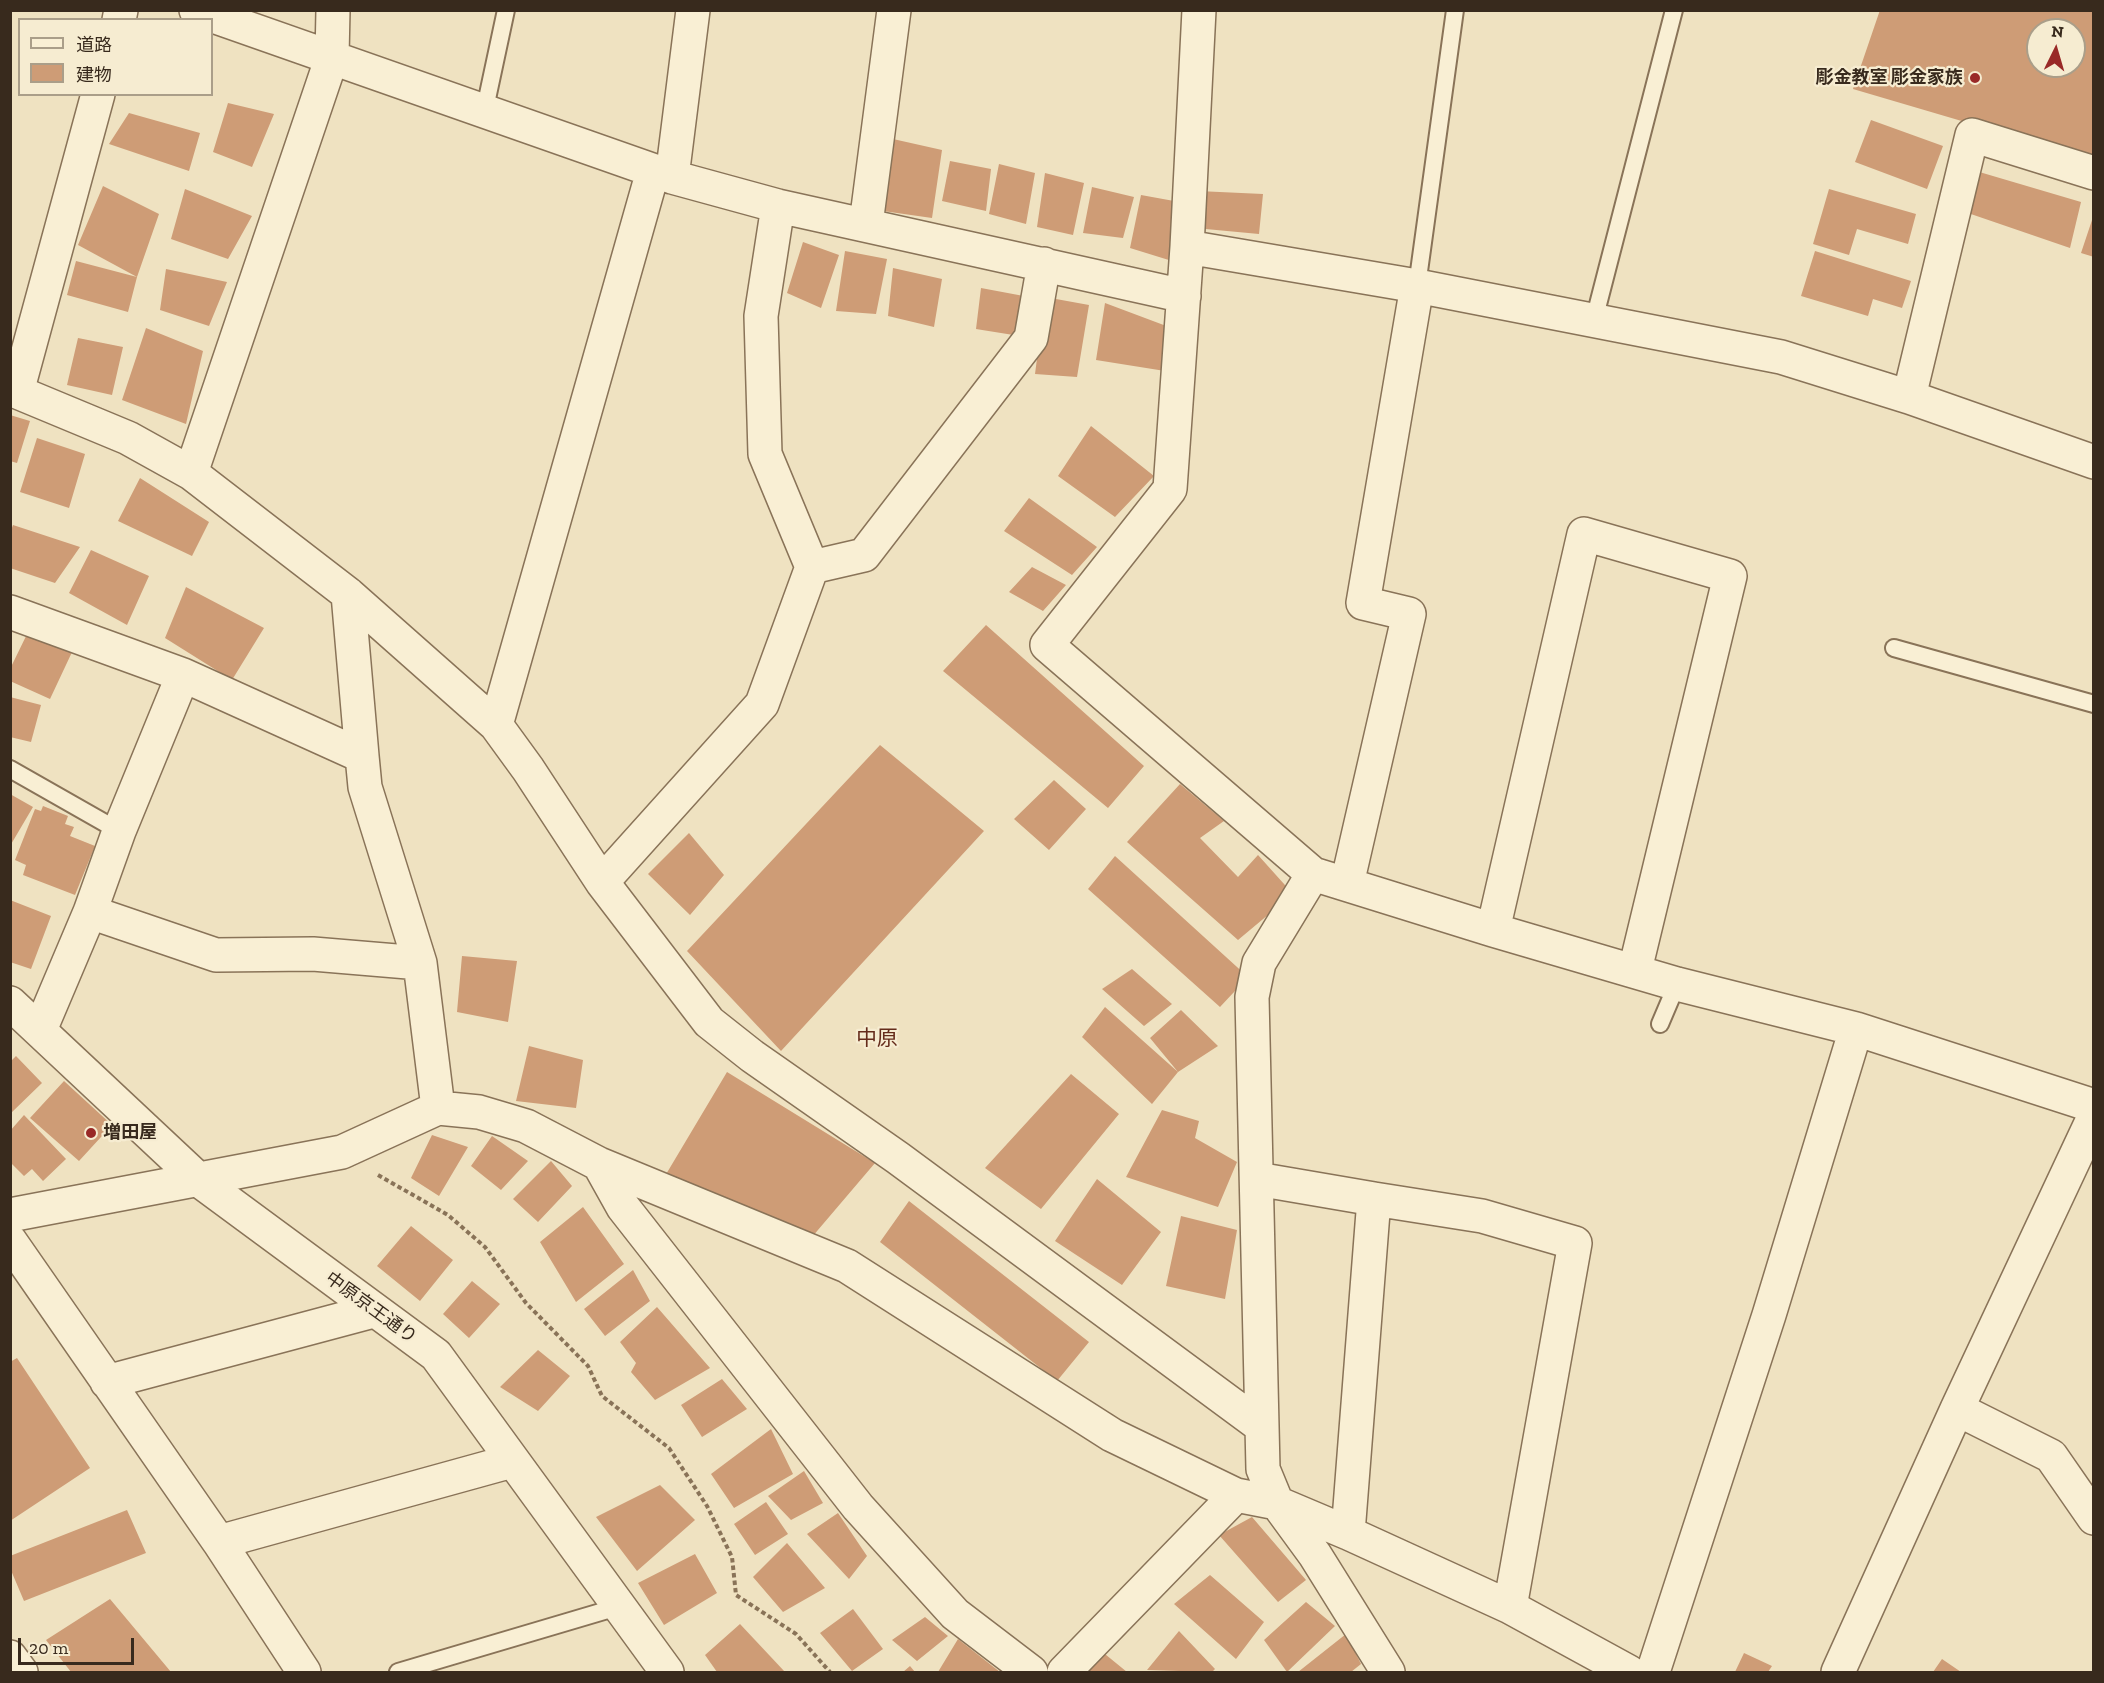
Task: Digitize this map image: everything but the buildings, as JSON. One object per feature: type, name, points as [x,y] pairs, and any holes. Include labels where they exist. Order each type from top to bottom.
[{"type":"street","points":[[195,10],[663,174],[778,206],[1184,296]]},
{"type":"street","points":[[192,473],[332,57],[333,10]]},
{"type":"street","points":[[496,725],[663,174],[693,10]]},
{"type":"street","points":[[866,224],[894,10]]},
{"type":"street","points":[[1199,10],[1187,247],[1170,489],[1047,645],[1313,874],[1492,930],[1677,984],[1856,1029],[2094,1106]]},
{"type":"street","points":[[97,96],[14,391],[128,438],[192,473],[348,594],[496,725],[528,769],[602,882],[709,1022],[752,1056],[898,1158],[1261,1426]]},
{"type":"street","points":[[1909,397],[1972,135],[2094,173]]},
{"type":"street","points":[[602,882],[762,704],[812,567],[765,454],[761,316],[778,206]]},
{"type":"street","points":[[1187,247],[1417,286],[1781,357],[1909,397],[2094,462]]},
{"type":"street","points":[[812,567],[864,555],[1030,338],[1044,264]]},
{"type":"street","points":[[1347,884],[1409,614],[1363,603],[1417,286]]},
{"type":"street","points":[[1492,930],[1584,534],[1730,576],[1635,970]]},
{"type":"street","points":[[348,594],[365,787],[420,963],[438,1108]]},
{"type":"street","points":[[10,612],[183,675],[362,756]]},
{"type":"street","points":[[40,1030],[90,912],[119,831],[183,675]]},
{"type":"street","points":[[1313,874],[1259,963],[1252,997],[1250,1034],[1257,1179],[1263,1469],[1277,1503],[1303,1538],[1388,1672]]},
{"type":"street","points":[[90,912],[216,955],[314,954],[420,963]]},
{"type":"street","name":"中原京王通り","points":[[10,1003],[200,1181],[373,1311],[436,1355],[667,1672]]},
{"type":"street","points":[[1653,1672],[1768,1316],[1856,1029]]},
{"type":"street","points":[[10,1215],[200,1181],[342,1152],[438,1108],[480,1113],[526,1126],[599,1164],[847,1266],[1112,1435],[1236,1495],[1277,1503],[1510,1607],[1629,1672]]},
{"type":"street","points":[[1838,1672],[1956,1409],[2094,1117]]},
{"type":"street","points":[[599,1164],[623,1207],[858,1507],[955,1614],[1031,1672]]},
{"type":"street","points":[[1257,1179],[1482,1216],[1575,1243],[1510,1607]]},
{"type":"street","points":[[1348,1533],[1374,1198]]},
{"type":"street","points":[[10,1241],[219,1542],[304,1672]]},
{"type":"street","points":[[107,1382],[373,1311]]},
{"type":"street","points":[[1956,1409],[2051,1456],[2094,1518]]},
{"type":"street","points":[[219,1542],[512,1461]]},
{"type":"street","points":[[1064,1672],[1236,1495]]},
{"type":"street","points":[[10,1657],[21,1672]]},
{"type":"lane","points":[[484,113],[506,10]]},
{"type":"lane","points":[[1417,286],[1455,10]]},
{"type":"lane","points":[[1594,320],[1674,10]]},
{"type":"lane","points":[[1894,648],[2094,704]]},
{"type":"lane","points":[[10,769],[119,831]]},
{"type":"lane","points":[[1660,1024],[1677,984]]},
{"type":"lane","points":[[398,1672],[621,1606]]},
{"type":"path","points":[[409,1195],[448,1215],[484,1247],[526,1303],[588,1366],[602,1396],[669,1448],[707,1506],[732,1557],[736,1595],[796,1634],[830,1672]]},
{"type":"place","name":"彫金教室 彫金家族","points":[[1975,78]]},
{"type":"place","name":"増田屋","points":[[91,1133]]},
{"type":"district","name":"中原","points":[[877,1039]]}]
